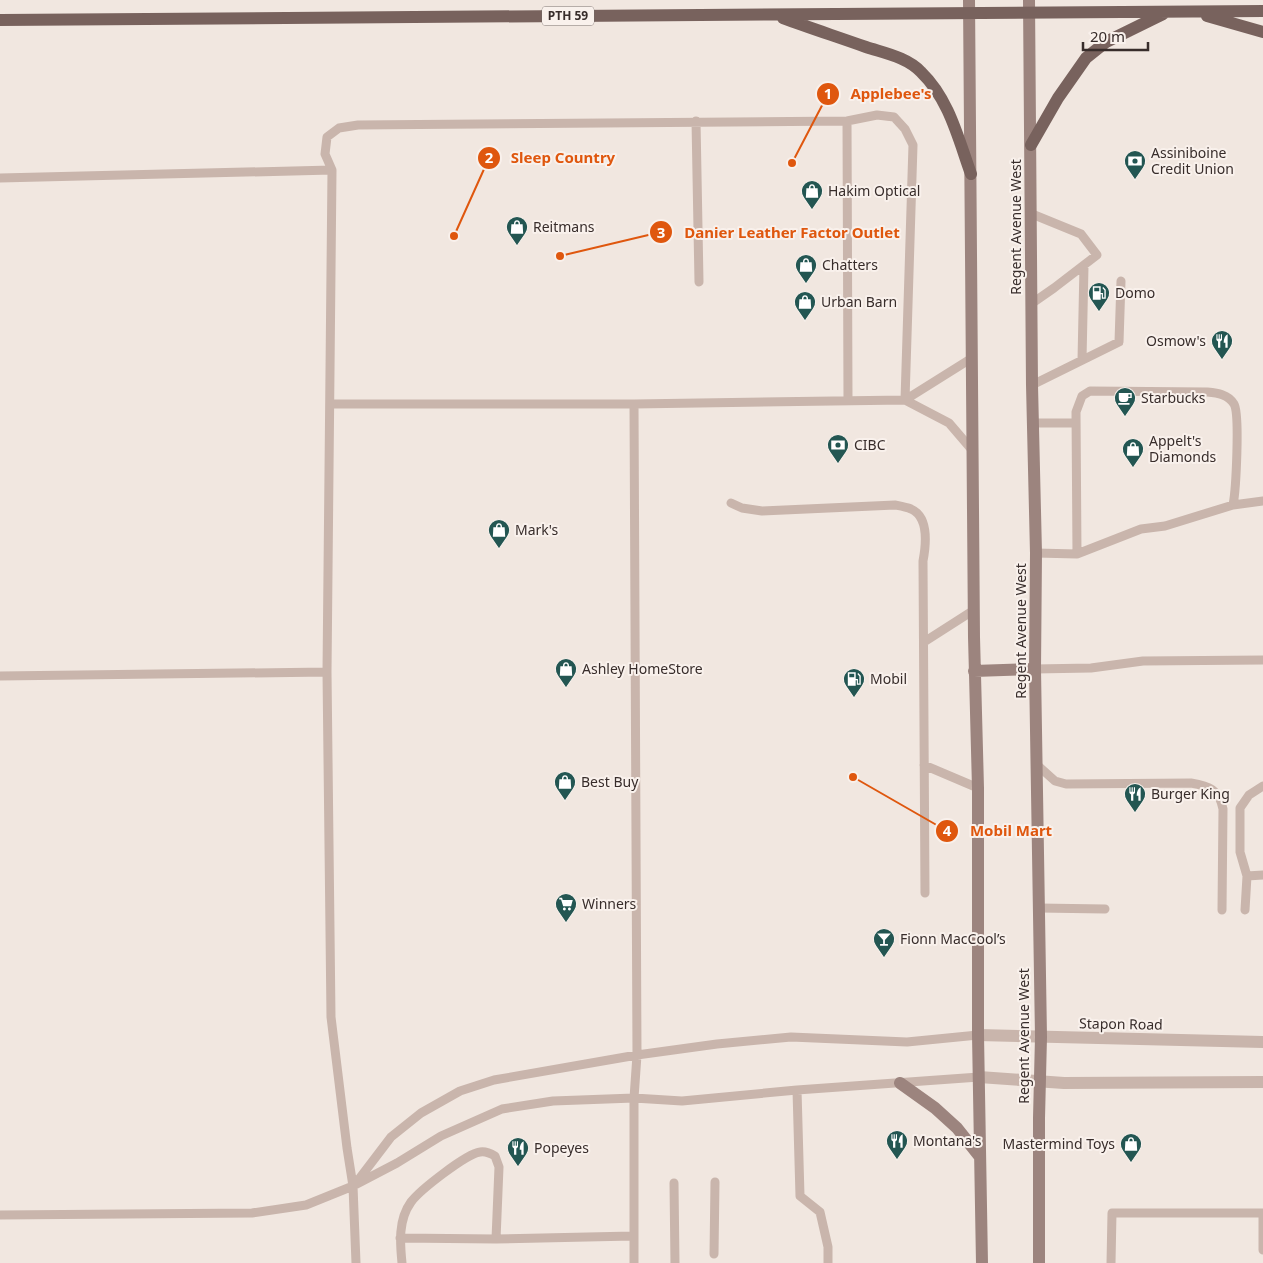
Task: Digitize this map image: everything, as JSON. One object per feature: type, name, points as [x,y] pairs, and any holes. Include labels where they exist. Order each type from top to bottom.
[{"type":"main road","points":[[969,0],[974,671],[978,788],[978,1035],[982,1263]]},
{"type":"main road","name":"PTH 59","points":[[0,20],[969,13],[1029,7],[1166,12],[1263,12]]},
{"type":"main road","name":"Regent Avenue West","points":[[1029,7],[1032,385],[1036,553],[1034,669],[1041,1037],[1039,1263]]},
{"type":"main road","points":[[1031,145],[1058,98],[1086,58],[1106,42],[1166,12]]},
{"type":"main road","points":[[1192,12],[1263,32]]},
{"type":"main road","points":[[773,15],[895,57],[908,62],[920,70],[943,101],[952,119],[971,174]]},
{"type":"main road","points":[[974,671],[1034,669]]},
{"type":"main road","points":[[900,1083],[935,1108],[957,1128],[980,1157]]},
{"type":"street","name":"Stapon Road","points":[[978,1035],[1263,1042]]},
{"type":"street","points":[[979,1077],[1040,1082],[1263,1082]]},
{"type":"lane","points":[[356,1263],[353,1186],[332,1016],[327,672],[332,170],[325,154],[328,137],[339,128],[358,125],[847,121],[877,115],[894,117],[905,129],[913,146],[905,400]]},
{"type":"lane","points":[[696,121],[699,282]]},
{"type":"lane","points":[[847,121],[848,399]]},
{"type":"lane","points":[[0,178],[332,170]]},
{"type":"lane","points":[[1032,214],[1081,234],[1097,255],[1032,304]]},
{"type":"lane","points":[[1082,360],[1084,266]]},
{"type":"lane","points":[[1032,385],[1119,342],[1122,281]]},
{"type":"lane","points":[[905,400],[972,358]]},
{"type":"lane","points":[[1078,554],[1076,412],[1082,396],[1090,391],[1207,392],[1220,393],[1230,398],[1235,406],[1236,418],[1236,489],[1233,505]]},
{"type":"lane","points":[[330,404],[634,404],[848,399],[905,400],[949,424],[973,452]]},
{"type":"lane","points":[[634,404],[637,1055],[634,1098],[634,1263]]},
{"type":"lane","points":[[1033,423],[1076,423]]},
{"type":"lane","points":[[1036,553],[1078,554],[1141,529],[1165,526],[1233,505],[1263,501]]},
{"type":"lane","points":[[731,503],[742,508],[762,511],[895,505],[911,509],[919,516],[924,526],[925,893]]},
{"type":"lane","points":[[924,642],[974,610]]},
{"type":"lane","points":[[1034,669],[1092,668],[1143,661],[1263,660]]},
{"type":"lane","points":[[0,676],[327,672]]},
{"type":"lane","points":[[1036,764],[1055,781],[1066,784],[1191,783],[1210,788],[1222,800],[1223,809],[1222,910]]},
{"type":"lane","points":[[924,765],[978,788]]},
{"type":"lane","points":[[1245,910],[1247,876],[1240,852],[1240,808],[1249,795],[1263,786]]},
{"type":"lane","points":[[1247,876],[1263,875]]},
{"type":"lane","points":[[1039,908],[1105,909]]},
{"type":"lane","points":[[353,1186],[391,1137],[421,1113],[460,1091],[494,1080],[637,1055],[717,1044],[791,1037],[907,1042],[978,1035]]},
{"type":"lane","points":[[0,1215],[252,1212],[306,1205],[353,1186],[397,1163],[441,1136],[502,1109],[553,1102],[634,1098],[682,1101],[797,1090],[979,1077]]},
{"type":"lane","points":[[797,1090],[800,1196],[820,1212],[828,1247],[828,1263]]},
{"type":"lane","points":[[402,1263],[400,1238],[403,1221],[411,1203],[438,1178],[470,1155],[480,1152],[487,1152],[495,1156],[499,1167],[496,1239]]},
{"type":"lane","points":[[714,1254],[715,1182]]},
{"type":"lane","points":[[674,1183],[675,1263]]},
{"type":"lane","points":[[1111,1263],[1112,1213],[1262,1213],[1263,1250]]},
{"type":"lane","points":[[400,1238],[496,1239],[633,1236]]},
{"type":"place","name":"Applebee's","points":[[792,163]]},
{"type":"place","name":"Assiniboine Credit Union","points":[[1135,180]]},
{"type":"place","name":"Hakim Optical","points":[[812,210]]},
{"type":"place","name":"Sleep Country","points":[[454,236]]},
{"type":"place","name":"Reitmans","points":[[517,246]]},
{"type":"place","name":"Danier Leather Factor Outlet","points":[[560,256]]},
{"type":"place","name":"Chatters","points":[[806,284]]},
{"type":"place","name":"Domo","points":[[1099,312]]},
{"type":"place","name":"Urban Barn","points":[[805,321]]},
{"type":"place","name":"Osmow's","points":[[1222,360]]},
{"type":"place","name":"Starbucks","points":[[1125,417]]},
{"type":"place","name":"CIBC","points":[[838,464]]},
{"type":"place","name":"Appelt's Diamonds","points":[[1133,468]]},
{"type":"place","name":"Mark's","points":[[499,549]]},
{"type":"place","name":"Ashley HomeStore","points":[[566,688]]},
{"type":"place","name":"Mobil","points":[[854,698]]},
{"type":"place","name":"Mobil Mart","points":[[853,777]]},
{"type":"place","name":"Best Buy","points":[[565,801]]},
{"type":"place","name":"Burger King","points":[[1135,813]]},
{"type":"place","name":"Winners","points":[[566,923]]},
{"type":"place","name":"Fionn MacCool’s","points":[[884,958]]},
{"type":"place","name":"Montana's","points":[[897,1160]]},
{"type":"place","name":"Mastermind Toys","points":[[1131,1163]]},
{"type":"place","name":"Popeyes","points":[[518,1167]]}]
